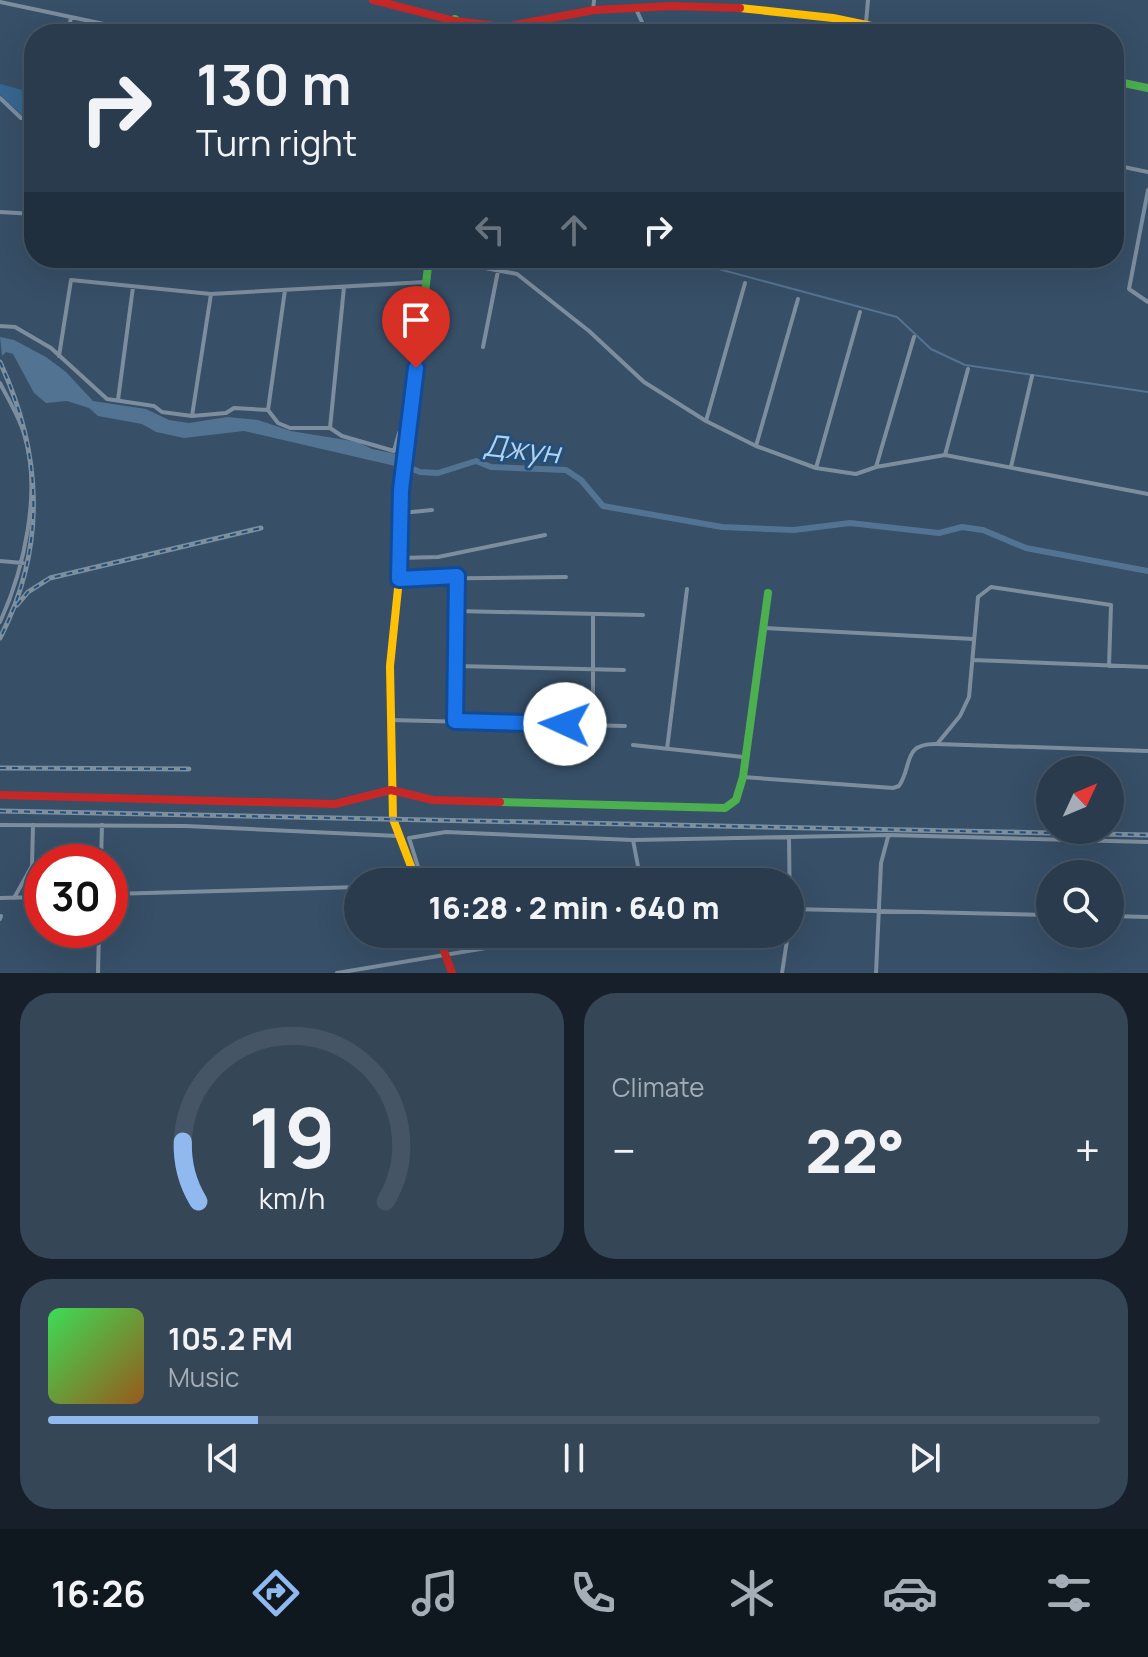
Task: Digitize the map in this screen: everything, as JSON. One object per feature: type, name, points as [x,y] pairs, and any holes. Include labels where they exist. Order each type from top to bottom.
[{"type":"main road","points":[[373,0],[488,24]]},
{"type":"main road","points":[[524,24],[593,11],[652,6],[821,15],[870,24]]},
{"type":"main road","points":[[454,24],[455,19]]},
{"type":"main road","points":[[1124,83],[1148,88]]},
{"type":"main road","points":[[411,868],[393,819],[390,720],[392,624],[399,579],[401,490],[428,268]]},
{"type":"main road","points":[[0,795],[335,804],[391,790],[433,800],[725,808],[736,800],[743,777],[743,757],[768,593]]},
{"type":"main road","points":[[444,948],[452,973]]},
{"type":"street","points":[[593,11],[594,0]]},
{"type":"street","points":[[866,23],[868,0]]},
{"type":"street","points":[[0,2],[104,24]]},
{"type":"street","points":[[636,9],[642,24]]},
{"type":"street","points":[[70,24],[71,17]]},
{"type":"street","points":[[0,100],[24,118]]},
{"type":"street","points":[[1124,167],[1148,172]]},
{"type":"street","points":[[1148,190],[1129,289],[1148,302]]},
{"type":"street","points":[[0,212],[24,213]]},
{"type":"street","points":[[483,268],[517,274],[589,331],[644,382],[706,421],[756,446],[816,468],[856,474],[876,467],[945,455],[1148,494]]},
{"type":"street","points":[[483,347],[498,271]]},
{"type":"street","points":[[59,356],[71,280],[211,294],[426,282]]},
{"type":"street","points":[[706,421],[745,283]]},
{"type":"street","points":[[118,401],[133,287]]},
{"type":"street","points":[[330,428],[344,287]]},
{"type":"street","points":[[285,290],[268,410],[278,423],[290,428],[330,428],[342,436],[394,451],[399,433],[407,434]]},
{"type":"street","points":[[192,416],[211,294]]},
{"type":"street","points":[[756,446],[798,299]]},
{"type":"street","points":[[816,468],[860,312]]},
{"type":"street","points":[[0,326],[15,327],[59,356],[107,399],[192,416],[226,413],[234,408],[268,410]]},
{"type":"street","points":[[876,467],[914,337]]},
{"type":"street","points":[[945,455],[968,369]]},
{"type":"street","points":[[1011,468],[1032,376]]},
{"type":"street","points":[[0,383],[25,435],[30,483],[23,563],[0,622]]},
{"type":"street","points":[[402,513],[432,510]]},
{"type":"street","points":[[400,558],[438,557],[545,535]]},
{"type":"street","points":[[0,561],[23,563]]},
{"type":"street","points":[[455,721],[457,576]]},
{"type":"street","points":[[399,579],[566,577]]},
{"type":"street","points":[[937,744],[964,706],[973,660],[978,597],[991,587],[1111,605],[1109,666]]},
{"type":"street","points":[[667,749],[687,589]]},
{"type":"street","points":[[456,611],[643,615]]},
{"type":"street","points":[[593,614],[593,725]]},
{"type":"street","points":[[763,628],[973,639]]},
{"type":"street","points":[[973,660],[1148,667]]},
{"type":"street","points":[[456,666],[624,670]]},
{"type":"street","points":[[390,720],[625,726]]},
{"type":"street","points":[[743,777],[893,788],[901,783],[913,750],[925,744],[1148,751]]},
{"type":"street","points":[[633,745],[743,757]]},
{"type":"street","points":[[0,825],[102,825],[398,836]]},
{"type":"street","points":[[14,898],[32,866],[33,825]]},
{"type":"street","points":[[101,844],[102,825]]},
{"type":"street","points":[[418,868],[408,842],[411,836],[446,832],[633,840],[889,835],[1148,842]]},
{"type":"street","points":[[876,973],[881,863],[889,835]]},
{"type":"street","points":[[789,838],[789,868]]},
{"type":"street","points":[[633,840],[638,868]]},
{"type":"street","points":[[128,893],[344,887]]},
{"type":"street","points":[[0,898],[24,898]]},
{"type":"street","points":[[804,909],[1036,915]]},
{"type":"street","points":[[1124,916],[1148,917]]},
{"type":"street","points":[[98,973],[99,948]]},
{"type":"street","points":[[337,973],[380,970],[491,948]]},
{"type":"street","points":[[782,973],[786,948]]},
{"type":"shaded area","points":[[0,84],[24,90],[24,116],[23,116],[0,95]]},
{"type":"shaded area","points":[[0,337],[14,340],[46,357],[66,372],[93,401],[146,409],[169,420],[189,423],[227,417],[258,420],[291,431],[358,442],[372,449],[397,454],[395,466],[244,431],[184,438],[156,432],[142,424],[98,416],[89,408],[67,401],[46,403],[34,393],[13,354],[6,352],[2,356]]},
{"type":"waterway","points":[[715,268],[897,317],[931,349],[965,365],[1148,392]]},
{"type":"waterway","name":"Джун","points":[[391,460],[420,472],[438,473],[476,461],[491,467],[566,470],[581,480],[603,506],[722,527],[794,530],[850,523],[939,533],[962,527],[983,530],[1026,548],[1148,571]]},
{"type":"railway","points":[[0,362],[24,431],[31,465],[33,500],[32,535],[26,569],[0,638]]},
{"type":"railway","points":[[17,605],[28,592],[50,578],[261,528]]},
{"type":"railway","points":[[0,768],[189,769]]},
{"type":"railway","points":[[0,811],[1148,835]]},
{"type":"traffic: fast","points":[[454,24],[455,19]]},
{"type":"traffic: fast","points":[[1124,83],[1148,88]]},
{"type":"traffic: fast","points":[[401,499],[428,268]]},
{"type":"traffic: fast","points":[[500,802],[725,808],[736,800],[743,777],[768,593]]},
{"type":"traffic: slow","points":[[740,8],[862,24]]},
{"type":"traffic: slow","points":[[401,499],[399,579],[390,666],[393,819],[412,868]]},
{"type":"traffic: jam","points":[[373,0],[455,21],[480,24]]},
{"type":"traffic: jam","points":[[520,24],[594,10],[672,6],[740,8]]},
{"type":"traffic: jam","points":[[0,795],[335,804],[391,790],[433,800],[500,802]]},
{"type":"traffic: jam","points":[[443,948],[452,973]]},
{"type":"route","points":[[416,368],[401,490],[399,579],[457,576],[455,721],[565,724]]}]
